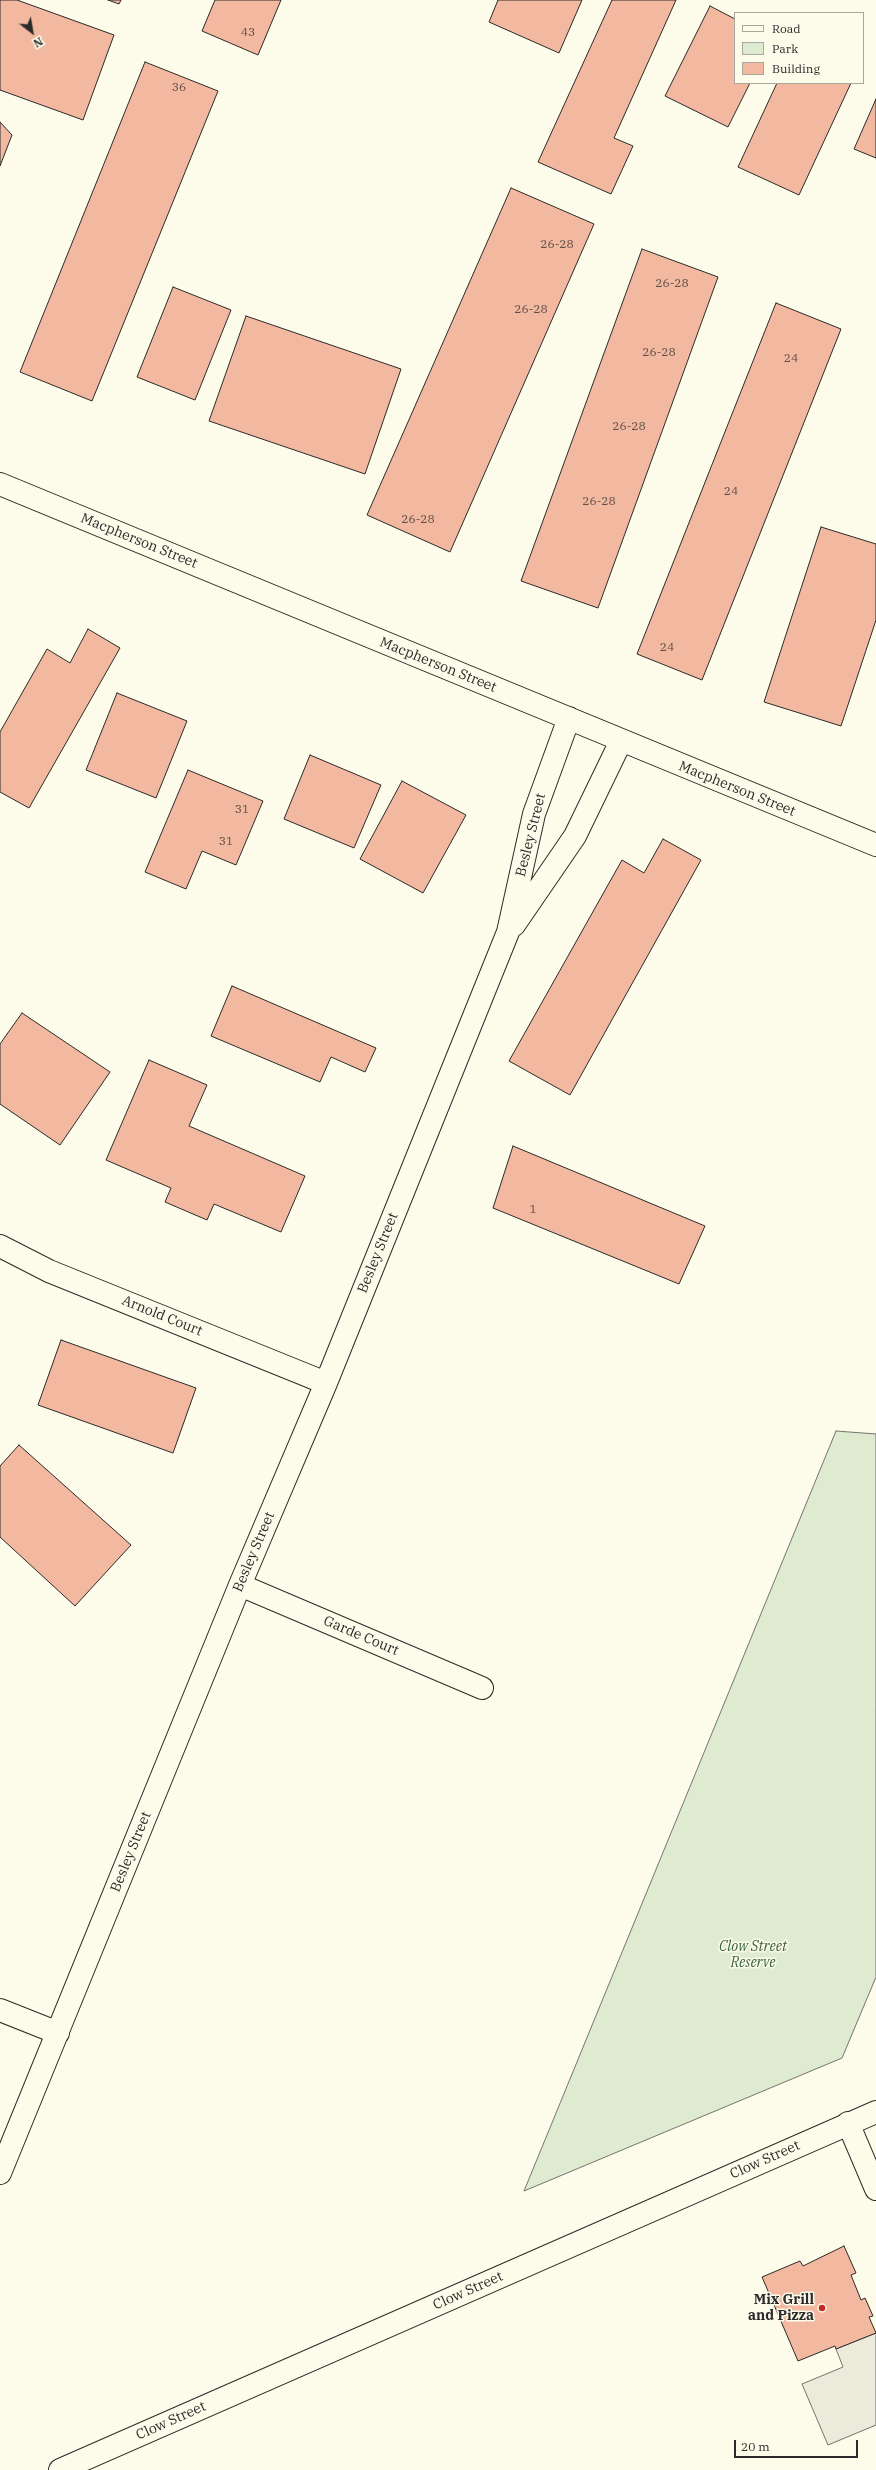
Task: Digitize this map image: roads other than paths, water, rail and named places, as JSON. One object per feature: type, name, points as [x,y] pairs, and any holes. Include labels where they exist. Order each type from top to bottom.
[{"type":"street","name":"Macpherson Street","points":[[0,484],[876,845]]},
{"type":"street","name":"Besley Street","points":[[0,2173],[240,1585],[326,1383],[508,932],[534,814],[569,718]]},
{"type":"street","name":"Besley Street","points":[[508,932],[575,836],[621,741]]},
{"type":"street","name":"Arnold Court","points":[[0,1246],[49,1271],[326,1383]]},
{"type":"street","name":"Garde Court","points":[[240,1585],[482,1688]]},
{"type":"street","points":[[0,2010],[58,2033]]},
{"type":"street","name":"Clow Street","points":[[60,2470],[876,2112]]},
{"type":"street","points":[[848,2123],[876,2189]]},
{"type":"place","name":"Mix Grill and Pizza","points":[[822,2308]]},
{"type":"park label","name":"Clow Street Reserve","points":[[753,1956]]}]
